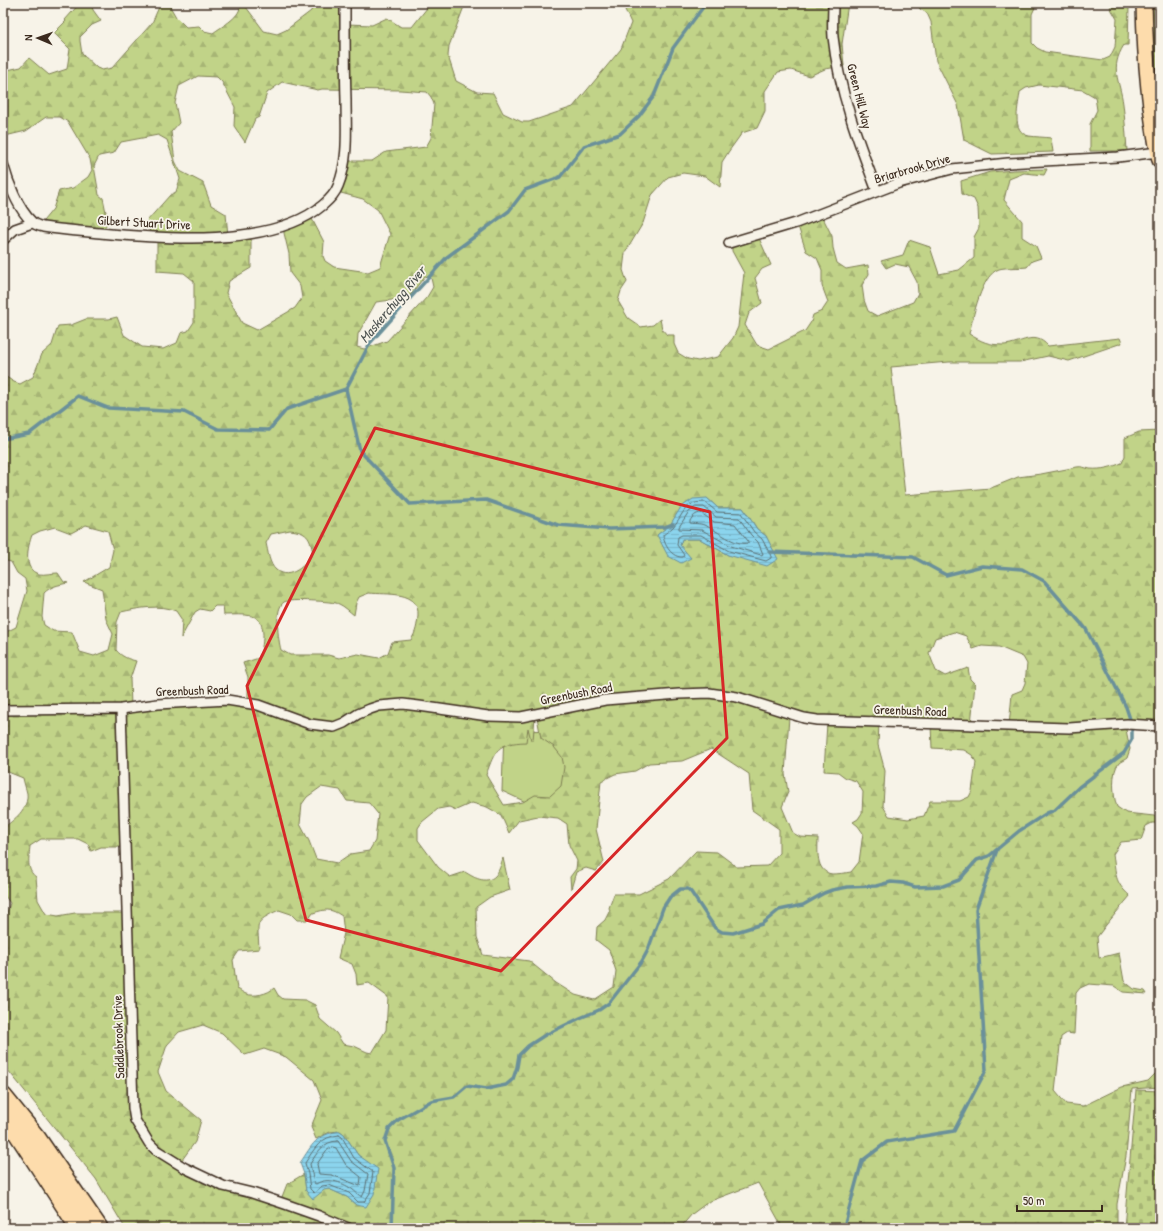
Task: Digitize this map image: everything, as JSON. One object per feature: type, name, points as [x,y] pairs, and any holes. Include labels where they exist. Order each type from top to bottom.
[{"type":"highway","points":[[3,1096],[37,1138],[99,1228]]},
{"type":"highway","points":[[3,1112],[79,1228]]},
{"type":"main road","points":[[1144,3],[1145,44],[1159,156]]},
{"type":"street","name":"Gilbert Stuart Drive","points":[[32,223],[50,228],[149,238],[188,239],[244,234],[283,227],[318,209],[329,199],[337,188],[345,160],[345,3]]},
{"type":"street","name":"Green Hill Way","points":[[833,3],[833,36],[843,93],[877,191]]},
{"type":"street","name":"Briarbrook Drive","points":[[729,243],[796,223],[899,183],[952,169],[1008,163],[1159,156]]},
{"type":"street","points":[[3,164],[16,197],[32,223],[15,229],[3,240]]},
{"type":"street","name":"Greenbush Road","points":[[3,710],[121,709],[158,704],[227,700],[258,705],[310,724],[334,727],[370,709],[403,704],[507,718],[521,717],[605,700],[681,694],[709,694],[737,698],[804,718],[817,720],[1069,728],[1114,725],[1160,726]]},
{"type":"street","name":"Saddlebrook Drive","points":[[121,709],[133,1108],[135,1120],[149,1143],[185,1168],[223,1186],[252,1193],[285,1204],[348,1228]]},
{"type":"highlighted area","points":[[375,428],[710,512],[727,738],[501,971],[306,920],[247,686]]},
{"type":"green space","points":[[80,3],[91,3],[93,10],[101,21],[92,25],[80,37],[82,54],[97,68],[102,70],[112,68],[152,23],[159,7],[156,3],[168,3],[176,17],[186,27],[199,26],[204,31],[213,33],[235,16],[240,8],[240,3],[246,3],[246,7],[264,31],[277,34],[286,30],[311,11],[314,3],[347,3],[347,24],[372,25],[387,18],[401,27],[412,27],[431,3],[467,3],[465,4],[449,46],[448,56],[456,81],[477,92],[493,93],[503,113],[522,122],[529,122],[573,107],[621,49],[631,23],[622,3],[848,3],[842,44],[844,66],[825,69],[809,76],[791,70],[778,72],[765,91],[765,111],[757,128],[742,133],[722,162],[720,187],[705,176],[683,173],[668,177],[652,195],[643,223],[625,253],[623,270],[627,282],[621,291],[618,301],[628,318],[641,327],[653,325],[660,319],[662,329],[667,335],[674,335],[674,344],[678,353],[688,359],[698,361],[718,357],[733,338],[738,327],[744,273],[732,251],[732,247],[758,236],[771,265],[762,269],[755,278],[762,303],[749,313],[745,325],[757,345],[769,349],[805,331],[811,322],[813,315],[822,311],[828,302],[822,286],[822,270],[817,258],[806,251],[797,223],[821,214],[832,236],[833,248],[837,263],[846,269],[868,265],[869,274],[862,285],[864,300],[868,311],[877,316],[913,302],[918,293],[917,282],[909,267],[895,264],[886,268],[881,261],[903,255],[909,240],[930,247],[939,274],[959,270],[974,258],[974,237],[979,228],[978,208],[974,199],[962,194],[961,181],[990,172],[1047,169],[1044,175],[1024,173],[1009,179],[1004,200],[1022,221],[1022,237],[1036,246],[1041,258],[1032,261],[1027,267],[999,269],[987,279],[979,298],[969,334],[986,342],[999,345],[1010,344],[1032,338],[1043,341],[1048,346],[1120,338],[1122,343],[1069,361],[1048,356],[1020,362],[949,362],[891,367],[905,495],[991,488],[1018,477],[1079,467],[1103,469],[1111,467],[1122,463],[1125,456],[1125,438],[1139,432],[1160,431],[1160,726],[1125,725],[1130,749],[1127,758],[1120,762],[1116,767],[1114,778],[1114,797],[1117,807],[1126,813],[1154,816],[1160,819],[1160,823],[1152,823],[1146,826],[1141,840],[1121,842],[1113,854],[1118,882],[1130,896],[1097,937],[1099,958],[1119,953],[1124,981],[1134,989],[1145,991],[1147,994],[1123,992],[1114,986],[1089,984],[1080,988],[1076,993],[1074,1034],[1067,1033],[1061,1037],[1055,1091],[1066,1104],[1083,1106],[1122,1087],[1148,1081],[1160,1069],[1160,1087],[1132,1089],[1126,1156],[1117,1204],[1117,1228],[1037,1228],[1013,1226],[1009,1228],[783,1228],[758,1183],[708,1202],[692,1214],[680,1228],[125,1228],[96,1179],[3,1064],[3,919],[7,913],[10,903],[3,893],[3,828],[20,814],[26,804],[27,793],[23,778],[8,772],[3,761],[3,632],[16,627],[27,591],[25,579],[17,573],[11,562],[3,560],[3,375],[20,384],[33,377],[42,354],[52,345],[58,326],[71,325],[86,319],[109,319],[117,317],[124,335],[142,347],[163,349],[177,343],[181,333],[188,331],[194,322],[194,281],[184,273],[157,271],[157,239],[152,239],[147,221],[170,195],[176,192],[180,179],[167,140],[158,135],[121,142],[114,153],[99,156],[94,166],[99,195],[103,198],[108,222],[100,234],[39,226],[53,209],[59,191],[73,188],[88,177],[92,170],[90,159],[68,122],[60,117],[46,117],[26,131],[5,136],[3,134],[3,71],[21,67],[29,58],[49,75],[67,69],[70,49],[54,33],[66,21],[65,20]],"holes":[[[198,76],[217,77],[222,82],[235,107],[234,126],[245,142],[255,119],[259,117],[267,93],[282,82],[318,90],[400,90],[427,92],[434,104],[431,138],[426,147],[386,152],[372,161],[349,161],[339,191],[341,193],[363,199],[378,210],[390,234],[380,267],[368,272],[334,267],[325,261],[323,256],[324,242],[312,219],[284,228],[289,254],[290,273],[300,286],[302,298],[295,308],[257,330],[242,323],[226,293],[229,281],[251,268],[251,235],[228,236],[226,214],[211,205],[203,183],[180,171],[175,161],[171,132],[179,123],[175,103],[179,86]],[[425,276],[431,278],[433,287],[427,297],[387,341],[364,349],[357,347],[358,334],[376,302],[408,298]],[[707,498],[718,508],[743,508],[757,529],[766,536],[776,558],[728,555],[700,539],[682,539],[680,545],[657,535]],[[86,525],[108,531],[113,550],[109,567],[84,582],[102,589],[106,619],[113,634],[109,650],[94,656],[80,652],[72,632],[53,631],[44,625],[42,617],[44,593],[52,587],[68,583],[64,582],[58,573],[39,574],[30,568],[28,563],[30,540],[32,535],[55,527],[71,533]],[[290,530],[296,531],[307,536],[311,543],[313,553],[310,558],[302,567],[292,573],[286,574],[276,570],[269,557],[266,543],[271,534]],[[369,593],[393,594],[408,598],[414,602],[417,608],[418,616],[416,629],[411,640],[392,642],[388,653],[379,658],[358,654],[339,658],[328,655],[290,655],[281,650],[278,632],[278,617],[279,611],[284,602],[320,601],[335,603],[343,606],[354,615],[356,603],[359,597]],[[215,606],[223,606],[224,615],[252,616],[257,618],[260,622],[263,641],[259,658],[243,663],[248,677],[248,702],[131,706],[130,679],[136,661],[125,657],[116,650],[117,622],[121,612],[156,607],[176,611],[182,620],[181,638],[195,612],[200,609],[210,611]],[[954,632],[966,636],[973,649],[982,646],[999,647],[1023,657],[1027,664],[1025,683],[1022,690],[1012,694],[1009,726],[971,724],[975,684],[970,679],[968,668],[945,676],[936,671],[929,653],[935,638]],[[535,717],[537,717],[541,738],[554,747],[562,757],[564,767],[561,786],[550,796],[535,795],[523,802],[504,805],[486,775],[492,759],[498,750],[509,744],[526,742],[528,728],[531,740],[533,740]],[[789,717],[827,723],[824,771],[838,772],[846,778],[856,781],[863,792],[862,813],[858,819],[853,822],[863,833],[859,862],[851,872],[832,874],[823,869],[820,865],[818,854],[818,838],[800,837],[793,833],[782,807],[788,792],[785,774]],[[879,722],[931,725],[932,748],[964,750],[972,755],[976,762],[972,791],[969,797],[960,801],[930,801],[924,816],[908,819],[889,816],[883,806],[885,771],[878,745]],[[711,749],[749,774],[752,810],[779,829],[779,853],[767,866],[737,867],[717,852],[696,851],[669,879],[639,894],[614,894],[609,908],[610,910],[605,920],[597,927],[596,940],[609,950],[616,971],[614,987],[594,1000],[575,995],[556,983],[529,961],[483,955],[477,937],[476,907],[490,897],[510,890],[503,858],[498,872],[491,879],[480,879],[465,872],[450,877],[438,867],[418,840],[418,828],[422,822],[438,809],[449,807],[456,810],[472,803],[487,807],[501,815],[509,833],[519,820],[538,816],[558,818],[567,824],[569,845],[577,861],[576,869],[570,877],[571,889],[576,872],[586,868],[596,871],[604,862],[596,829],[601,781],[615,774],[635,771],[649,763],[682,761]],[[321,787],[340,790],[347,801],[369,803],[378,814],[375,841],[369,851],[350,854],[337,863],[316,859],[300,824],[302,804],[307,797]],[[41,839],[78,839],[88,844],[91,851],[101,847],[125,847],[127,913],[75,913],[58,916],[46,914],[38,900],[36,877],[29,867],[30,846]],[[279,910],[291,914],[297,920],[308,920],[313,913],[325,910],[331,910],[342,916],[344,933],[338,958],[352,964],[356,974],[357,985],[369,983],[388,997],[386,1030],[372,1053],[354,1046],[343,1044],[336,1033],[320,1019],[315,1005],[305,1000],[283,999],[278,995],[274,988],[257,995],[246,994],[237,989],[233,960],[239,951],[259,949],[258,928],[261,920]],[[203,1025],[222,1033],[245,1055],[264,1049],[286,1057],[314,1080],[322,1100],[311,1127],[316,1139],[330,1132],[340,1131],[344,1134],[358,1155],[376,1169],[356,1205],[347,1197],[329,1189],[306,1191],[304,1174],[287,1184],[280,1202],[186,1169],[179,1164],[195,1142],[201,1120],[166,1091],[158,1072],[167,1045],[179,1032]]]},
{"type":"green space","points":[[918,3],[1037,3],[1032,14],[1032,43],[1037,48],[1045,52],[1103,60],[1110,57],[1115,47],[1117,19],[1110,7],[1129,7],[1128,45],[1124,45],[1117,61],[1116,68],[1122,96],[1127,151],[1090,151],[1090,124],[1097,110],[1095,97],[1083,90],[1039,85],[1026,88],[1020,92],[1017,110],[1019,129],[1029,136],[1051,138],[1053,152],[992,154],[964,140],[958,105],[936,61],[931,22],[927,13],[920,9]]},
{"type":"green space","points":[[1153,3],[1160,3],[1160,105],[1156,71]]},
{"type":"green space","points":[[574,730],[556,816],[502,791],[504,731]]},
{"type":"green space","points":[[1136,1090],[1160,1091],[1160,1228],[1124,1228]]},
{"type":"water","points":[[707,498],[718,508],[743,508],[757,529],[766,536],[778,559],[767,566],[728,555],[700,539],[682,539],[680,545],[691,558],[681,563],[668,556],[657,535],[670,525],[681,507],[693,499]]},
{"type":"water","points":[[340,1131],[344,1134],[358,1155],[378,1169],[374,1194],[366,1207],[356,1205],[347,1197],[329,1189],[324,1190],[313,1199],[306,1191],[304,1174],[300,1163],[316,1141],[325,1135]]},
{"type":"waterway","name":"Maskerchugg River","points":[[3,439],[29,434],[78,396],[108,408],[184,412],[218,429],[269,430],[287,409],[346,389],[370,343],[447,257],[509,211],[525,190],[560,177],[584,146],[620,134],[639,116],[654,96],[673,48],[706,3]]},
{"type":"waterway","points":[[346,389],[360,451],[410,504],[486,500],[558,525],[609,529],[665,527],[673,524]]},
{"type":"waterway","points":[[392,1228],[394,1168],[385,1141],[389,1129],[398,1120],[431,1101],[454,1097],[467,1086],[487,1089],[506,1085],[513,1079],[519,1055],[528,1046],[545,1035],[599,1010],[609,1003],[642,961],[648,950],[663,908],[670,897],[680,889],[688,889],[691,892],[715,928],[722,932],[733,933],[762,924],[779,910],[803,905],[832,890],[848,887],[876,886],[891,882],[903,883],[915,887],[943,886],[959,880],[977,860],[989,856],[1019,831],[1047,813],[1055,810],[1079,787],[1124,753],[1132,739],[1131,722],[1126,707],[1086,629],[1044,581],[1022,569],[982,566],[946,575],[913,557],[769,552]]},
{"type":"waterway","points":[[844,1227],[862,1161],[887,1142],[954,1131],[986,1070],[976,909],[997,850]]}]
